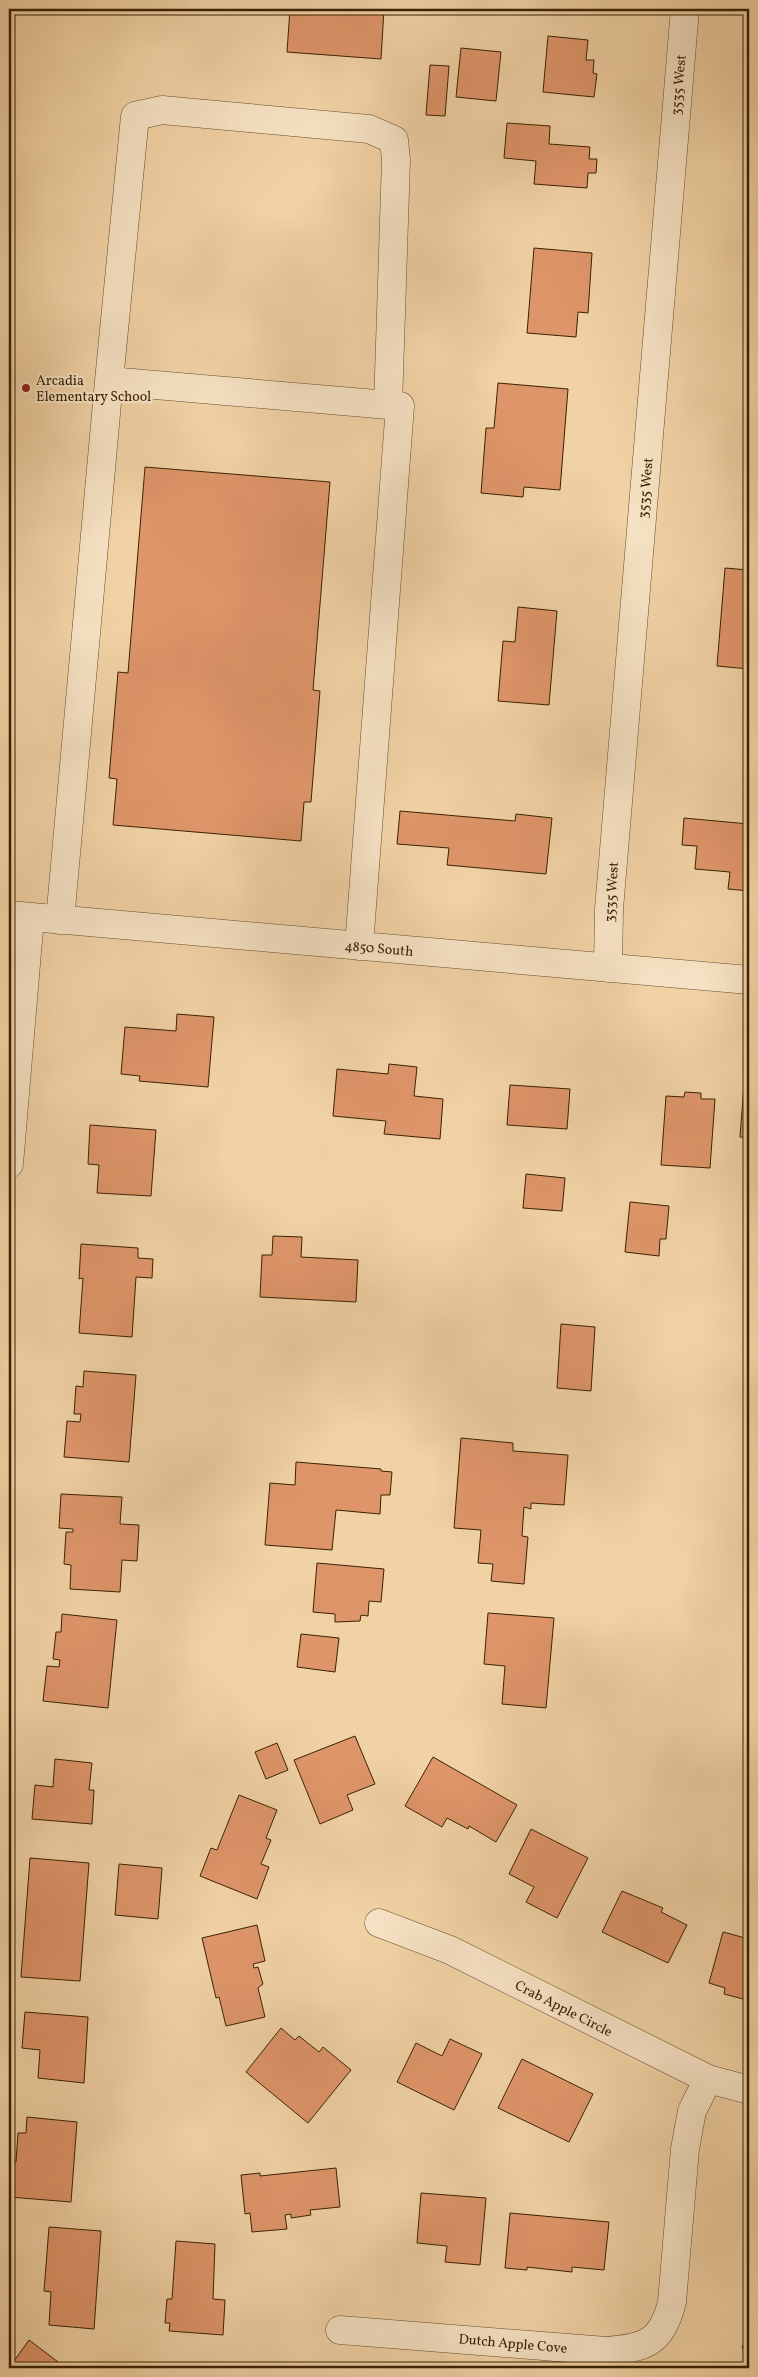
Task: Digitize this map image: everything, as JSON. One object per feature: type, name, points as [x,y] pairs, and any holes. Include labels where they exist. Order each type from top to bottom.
[{"type":"street","name":"3535 West","points":[[608,968],[610,900],[685,9]]},
{"type":"street","points":[[60,920],[135,116],[162,110],[370,129],[394,140],[396,160],[388,405]]},
{"type":"street","points":[[109,381],[400,406],[359,946]]},
{"type":"street","name":"4850 South","points":[[20,916],[749,980]]},
{"type":"street","points":[[9,1164],[20,916]]},
{"type":"street","name":"Crab Apple Circle","points":[[379,1923],[450,1950],[708,2079],[749,2090]]},
{"type":"street","name":"Dutch Apple Cove","points":[[340,2330],[606,2351],[630,2350],[646,2344],[659,2333],[667,2321],[672,2302],[684,2149],[692,2111],[708,2079]]},
{"type":"building","points":[[290,9],[384,9],[381,59],[287,52]]},
{"type":"building","points":[[548,36],[588,40],[586,60],[594,60],[593,73],[597,74],[594,97],[543,92]]},
{"type":"building","points":[[461,48],[501,52],[496,101],[456,97]]},
{"type":"building","points":[[430,65],[449,66],[445,116],[426,115]]},
{"type":"building","points":[[507,123],[550,126],[549,144],[590,147],[589,159],[597,159],[596,173],[588,173],[587,188],[534,184],[536,161],[504,158]]},
{"type":"building","points":[[534,248],[592,253],[588,313],[578,312],[576,337],[527,333]]},
{"type":"building","points":[[498,383],[568,389],[560,490],[524,487],[523,497],[481,493],[486,428],[494,428]]},
{"type":"building","points":[[145,467],[330,482],[313,690],[320,691],[311,802],[304,802],[301,841],[113,825],[117,779],[109,778],[118,672],[128,673]]},
{"type":"building","points":[[725,568],[749,570],[749,669],[717,666]]},
{"type":"building","points":[[518,607],[557,611],[549,705],[498,701],[503,641],[515,642]]},
{"type":"building","points":[[400,811],[515,821],[516,814],[552,818],[546,874],[447,865],[449,848],[397,844]]},
{"type":"building","points":[[684,818],[749,824],[749,891],[728,889],[730,872],[695,869],[697,846],[682,845]]},
{"type":"building","points":[[177,1014],[214,1017],[208,1087],[139,1081],[140,1076],[121,1074],[125,1027],[176,1031]]},
{"type":"building","points":[[389,1064],[417,1067],[414,1096],[443,1099],[440,1139],[384,1134],[386,1121],[333,1116],[337,1069],[388,1074]]},
{"type":"building","points":[[510,1085],[570,1089],[567,1129],[507,1125]]},
{"type":"building","points":[[744,1085],[749,1086],[749,1138],[740,1137]]},
{"type":"building","points":[[685,1092],[701,1093],[701,1099],[715,1099],[710,1168],[661,1165],[666,1096],[684,1097]]},
{"type":"building","points":[[90,1125],[156,1130],[151,1196],[97,1193],[99,1165],[88,1164]]},
{"type":"building","points":[[526,1174],[565,1178],[562,1211],[523,1208]]},
{"type":"building","points":[[630,1202],[669,1206],[666,1239],[660,1239],[659,1256],[625,1252]]},
{"type":"building","points":[[273,1236],[302,1237],[301,1257],[358,1260],[356,1302],[260,1297],[262,1255],[272,1255]]},
{"type":"building","points":[[81,1244],[138,1248],[138,1258],[153,1259],[152,1278],[136,1277],[132,1337],[79,1333],[83,1278],[79,1279]]},
{"type":"building","points":[[561,1324],[595,1327],[591,1391],[557,1388]]},
{"type":"building","points":[[84,1371],[136,1375],[129,1462],[64,1457],[67,1421],[80,1422],[81,1414],[74,1414],[76,1386],[83,1387]]},
{"type":"building","points":[[461,1438],[513,1443],[513,1451],[568,1455],[564,1505],[531,1503],[531,1509],[524,1507],[522,1536],[528,1537],[524,1584],[491,1581],[493,1564],[478,1563],[481,1530],[454,1528]]},
{"type":"building","points":[[296,1462],[381,1469],[381,1471],[392,1472],[390,1495],[381,1495],[380,1514],[336,1510],[332,1550],[265,1545],[270,1483],[295,1485]]},
{"type":"building","points":[[61,1494],[122,1497],[120,1524],[139,1525],[137,1561],[122,1560],[120,1592],[70,1589],[71,1565],[64,1564],[66,1532],[73,1532],[73,1529],[59,1528]]},
{"type":"building","points":[[317,1563],[384,1569],[381,1602],[369,1601],[368,1616],[361,1615],[360,1621],[335,1622],[335,1614],[313,1612]]},
{"type":"building","points":[[488,1613],[554,1618],[546,1708],[502,1704],[505,1666],[484,1664]]},
{"type":"building","points":[[62,1614],[117,1620],[108,1708],[43,1701],[47,1666],[59,1667],[60,1660],[53,1659],[56,1632],[61,1632]]},
{"type":"building","points":[[301,1634],[339,1638],[335,1672],[297,1667]]},
{"type":"building","points":[[355,1736],[375,1784],[347,1795],[353,1810],[320,1824],[294,1760]]},
{"type":"building","points":[[277,1743],[288,1770],[266,1779],[255,1752]]},
{"type":"building","points":[[433,1757],[517,1805],[496,1842],[469,1826],[468,1829],[447,1818],[442,1827],[405,1806]]},
{"type":"building","points":[[55,1759],[92,1763],[89,1790],[94,1790],[92,1824],[32,1819],[35,1785],[53,1787]]},
{"type":"building","points":[[239,1795],[277,1810],[266,1838],[271,1840],[261,1864],[269,1867],[257,1899],[200,1876],[211,1848],[217,1850]]},
{"type":"building","points":[[531,1829],[588,1858],[557,1918],[526,1902],[534,1887],[509,1874]]},
{"type":"building","points":[[30,1858],[89,1863],[80,1981],[21,1977]]},
{"type":"building","points":[[119,1864],[162,1868],[158,1919],[115,1915]]},
{"type":"building","points":[[622,1891],[663,1908],[661,1912],[687,1925],[668,1963],[602,1932]]},
{"type":"building","points":[[257,1925],[265,1961],[253,1964],[254,1968],[258,1967],[263,1984],[258,1988],[265,2017],[226,2026],[219,1997],[216,1998],[202,1938]]},
{"type":"building","points":[[723,1932],[749,1939],[749,2007],[745,2006],[747,2000],[724,1994],[725,1988],[709,1983]]},
{"type":"building","points":[[25,2012],[88,2017],[84,2083],[38,2078],[40,2050],[22,2048]]},
{"type":"building","points":[[281,2028],[295,2040],[299,2036],[319,2052],[323,2047],[351,2070],[308,2123],[246,2072]]},
{"type":"building","points":[[450,2039],[482,2054],[454,2110],[397,2082],[416,2043],[442,2056]]},
{"type":"building","points":[[522,2059],[593,2094],[569,2142],[498,2108]]},
{"type":"building","points":[[27,2117],[77,2122],[71,2202],[9,2197],[12,2161],[16,2162],[18,2133],[26,2133]]},
{"type":"building","points":[[336,2168],[340,2207],[310,2210],[311,2215],[291,2218],[291,2214],[285,2215],[287,2229],[252,2232],[250,2213],[245,2214],[241,2175],[260,2173],[260,2176]]},
{"type":"building","points":[[421,2193],[486,2198],[480,2265],[445,2262],[447,2246],[417,2243]]},
{"type":"building","points":[[510,2213],[609,2222],[604,2270],[572,2267],[572,2272],[527,2267],[527,2270],[505,2268]]},
{"type":"building","points":[[49,2227],[101,2231],[94,2329],[49,2325],[51,2292],[44,2291]]},
{"type":"building","points":[[176,2241],[215,2244],[213,2299],[225,2300],[223,2335],[169,2331],[170,2323],[165,2323],[167,2299],[172,2299]]},
{"type":"building","points":[[749,2330],[749,2368],[742,2368],[747,2351],[742,2348]]},
{"type":"building","points":[[29,2340],[66,2368],[9,2368]]},
{"type":"place","name":"Arcadia Elementary School","points":[[26,388]]}]
